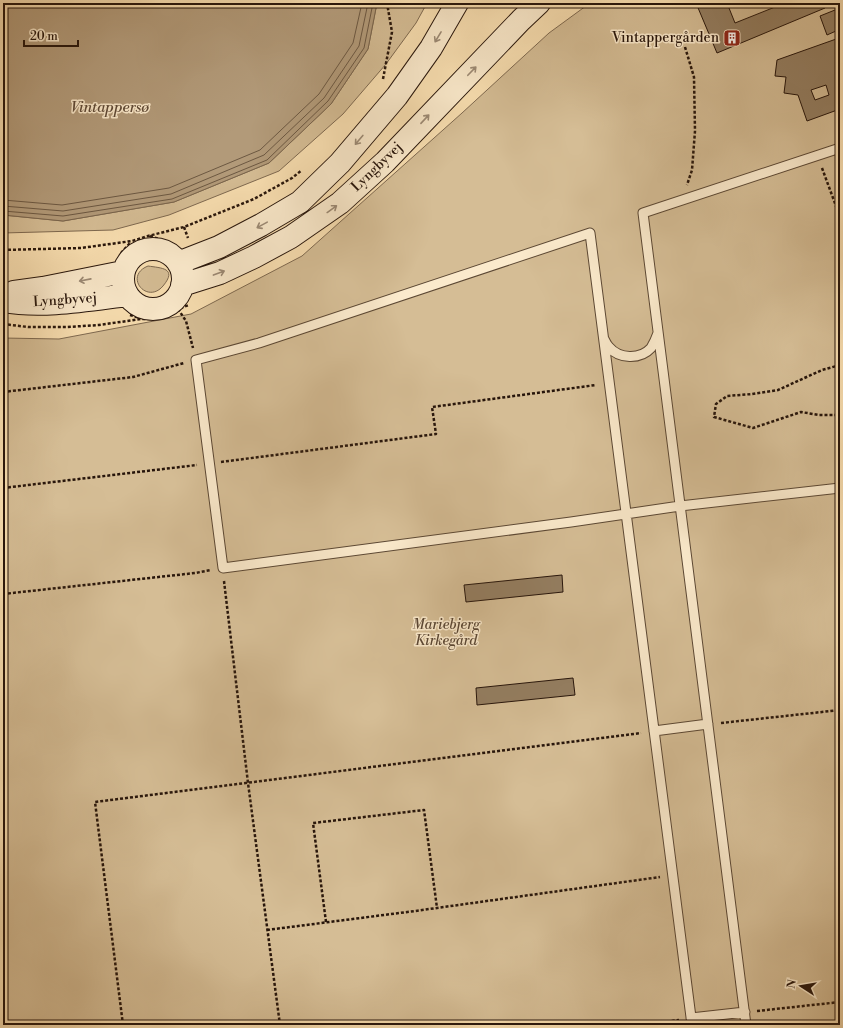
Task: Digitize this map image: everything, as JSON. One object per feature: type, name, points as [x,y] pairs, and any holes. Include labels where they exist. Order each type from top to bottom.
[{"type":"street","name":"Lyngbyvej","points":[[178,263],[219,246],[261,225],[300,202],[340,163],[397,96],[431,48],[458,3]]},
{"type":"street","name":"Lyngbyvej","points":[[182,285],[220,273],[254,257],[291,237],[340,203],[385,162],[521,20],[540,3]]},
{"type":"street","points":[[153,249],[163,251],[172,256],[178,263],[183,278],[179,294],[174,301],[158,309],[149,309],[133,302],[127,295],[123,284],[123,272],[127,263],[134,256],[143,251],[153,249]]},
{"type":"street","name":"Lyngbyvej","points":[[3,293],[44,288],[123,272]]},
{"type":"street","name":"Lyngbyvej","points":[[3,301],[46,304],[127,295]]},
{"type":"lane","points":[[746,1025],[643,213],[840,148]]},
{"type":"lane","points":[[745,1012],[691,1022],[654,731],[626,514],[602,330],[590,232],[259,343],[196,360],[223,568],[571,522],[626,514],[680,506],[840,488]]},
{"type":"lane","points":[[602,330],[608,347],[616,353],[634,357],[650,349],[658,332],[657,323]]},
{"type":"lane","points":[[654,731],[708,724]]},
{"type":"path","points":[[382,83],[392,32],[387,3]]},
{"type":"path","points":[[682,201],[692,170],[695,130],[694,77],[685,47]]},
{"type":"path","points":[[818,156],[840,217]]},
{"type":"path","points":[[3,250],[81,248],[132,241],[184,227],[254,199],[292,178],[303,169]]},
{"type":"path","points":[[3,324],[28,327],[99,325],[150,319],[178,309],[186,321],[196,360],[133,377],[3,392]]},
{"type":"path","points":[[840,365],[822,370],[778,390],[727,396],[716,404],[714,417],[753,428],[801,412],[818,415],[840,414]]},
{"type":"path","points":[[3,488],[436,434],[432,407],[609,383]]},
{"type":"path","points":[[3,594],[195,573],[223,568],[248,783],[280,1025]]},
{"type":"path","points":[[708,724],[840,710]]},
{"type":"path","points":[[123,1025],[95,802],[654,731]]},
{"type":"path","points":[[326,922],[313,823],[424,810],[437,908]]},
{"type":"path","points":[[267,930],[672,875]]},
{"type":"path","points":[[745,1012],[840,1002]]},
{"type":"path","points":[[642,1025],[691,1022]]},
{"type":"green space","points":[[377,3],[427,3],[416,23],[386,64],[343,114],[279,171],[169,215],[113,230],[3,233],[3,215],[63,221],[174,202],[269,163],[331,104],[368,49]]},
{"type":"green space","name":"Mariebjerg Kirkegård","points":[[590,3],[840,3],[840,1025],[3,1025],[3,338],[59,339],[191,314],[302,256],[549,33]]},
{"type":"green space","points":[[148,266],[162,268],[168,272],[169,276],[167,280],[157,291],[145,291],[140,287],[138,282],[138,276],[141,271]]},
{"type":"water","name":"Vintappersø","points":[[3,3],[377,3],[368,49],[331,104],[269,163],[174,202],[63,221],[3,215]]},
{"type":"building","name":"Vintappergården","points":[[696,3],[727,3],[735,23],[785,3],[823,3],[825,8],[717,53]]},
{"type":"building","points":[[840,8],[840,109],[807,121],[798,95],[784,93],[786,77],[775,76],[777,60],[839,38],[836,31],[827,35],[820,16]],"holes":[[[826,85],[829,95],[815,100],[811,90]]]},
{"type":"building","points":[[562,575],[563,592],[466,602],[464,585]]},
{"type":"building","points":[[573,678],[575,695],[477,705],[476,688]]},
{"type":"place","name":"Vintappergården","points":[[732,38]]}]
